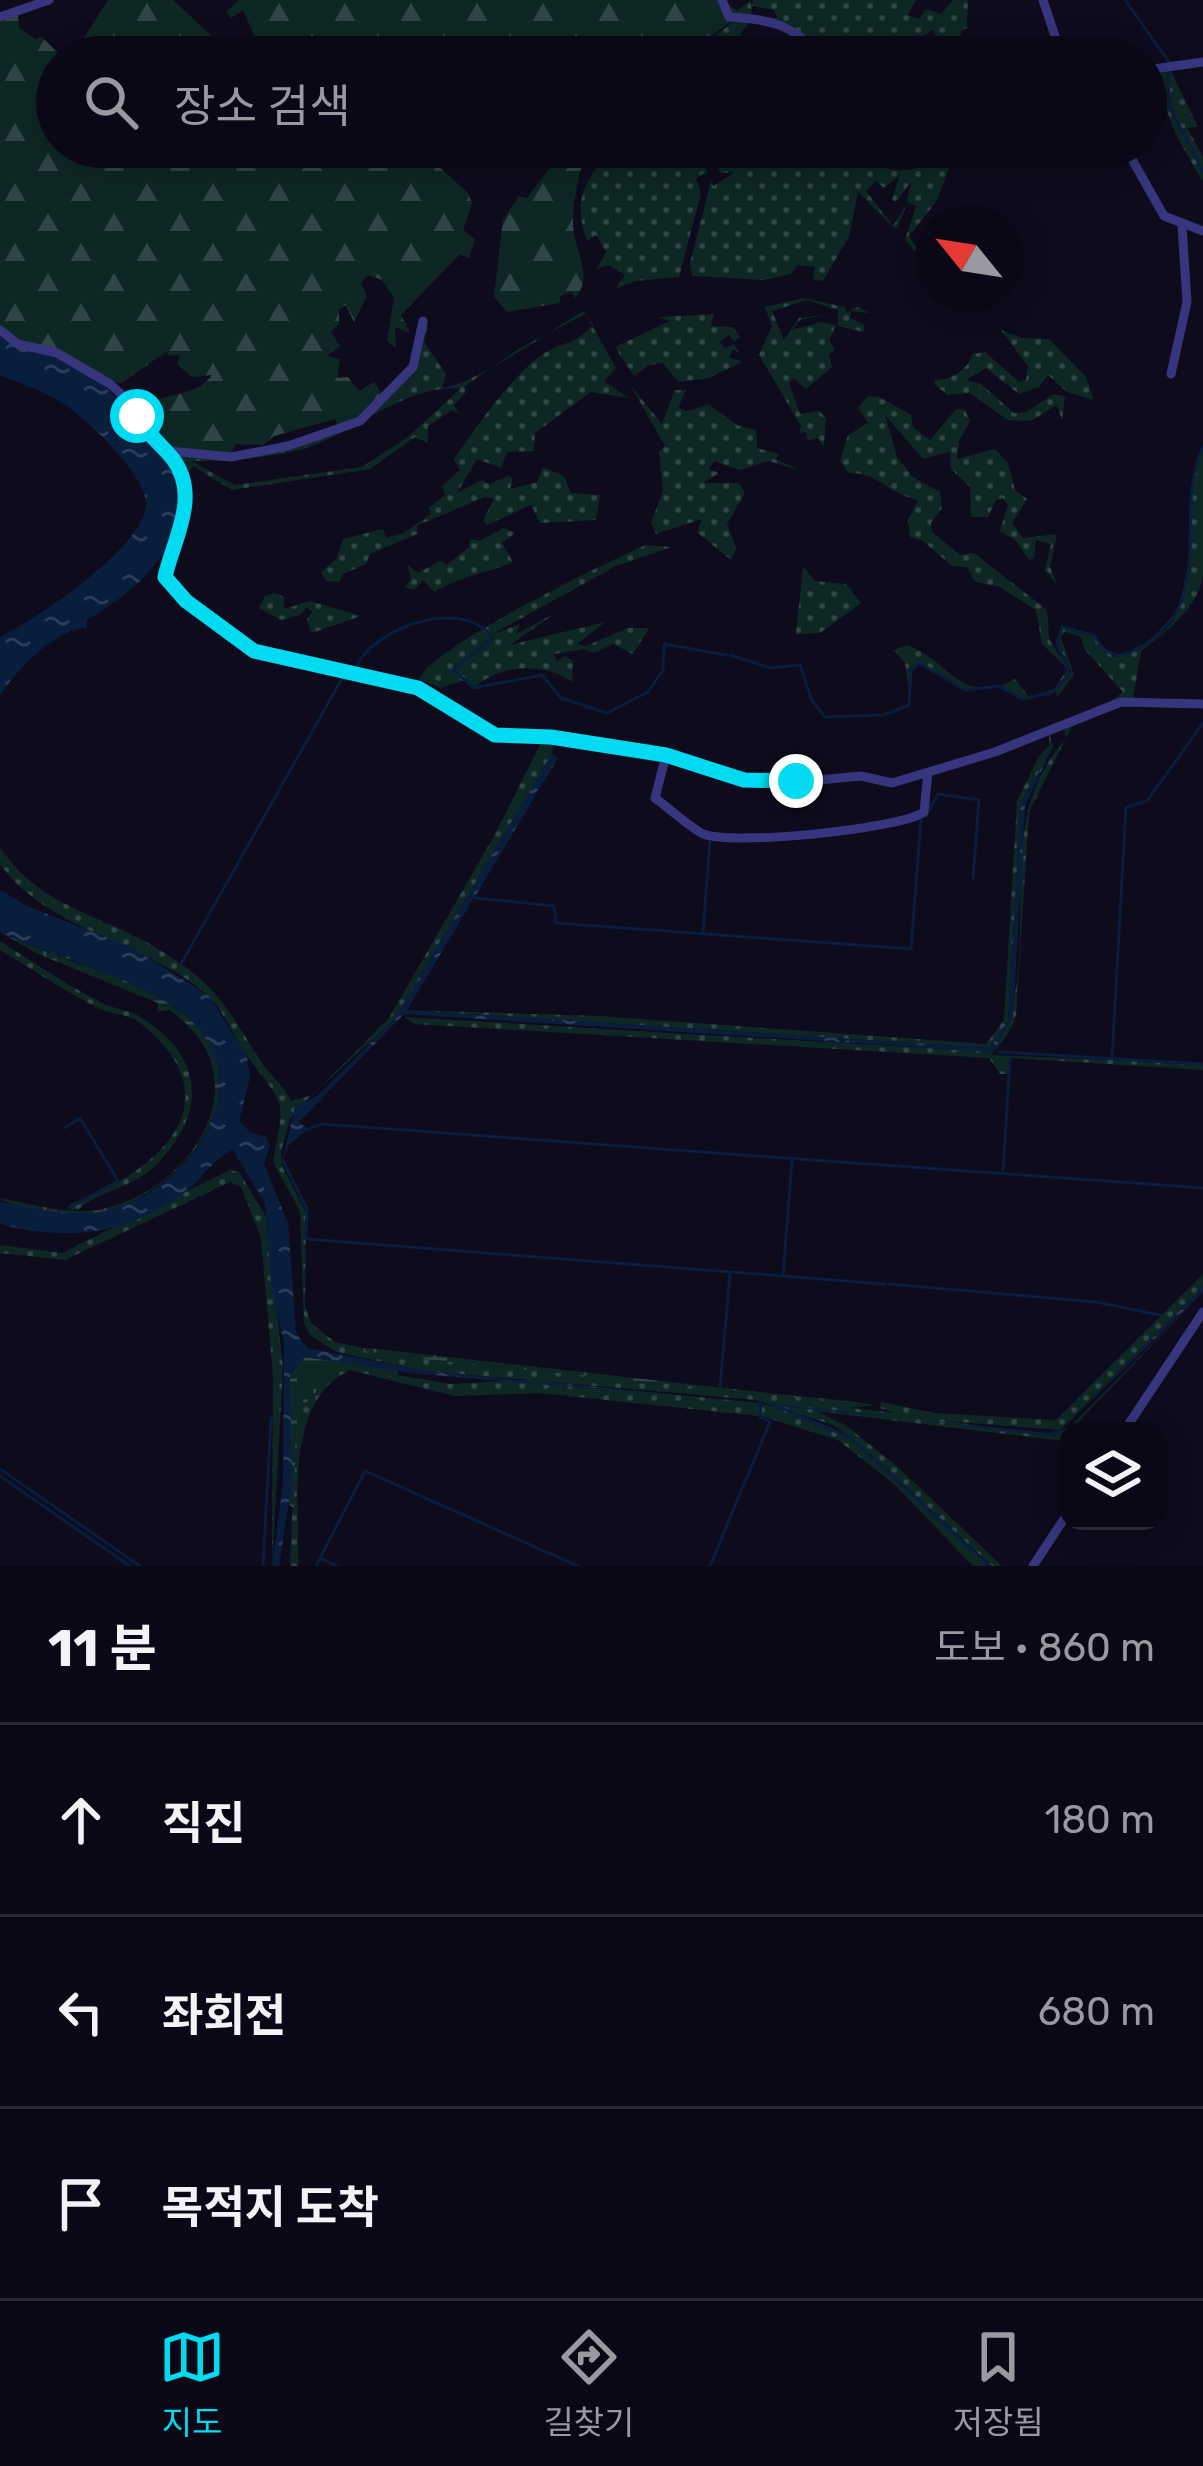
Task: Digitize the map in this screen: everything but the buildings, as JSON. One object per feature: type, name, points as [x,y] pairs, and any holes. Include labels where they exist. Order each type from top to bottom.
[{"type":"street","points":[[0,17],[49,0]]},
{"type":"street","points":[[722,0],[729,17],[765,19],[799,36]]},
{"type":"street","points":[[1043,0],[1054,36]]},
{"type":"street","points":[[1167,67],[1203,62]]},
{"type":"street","points":[[1137,168],[1164,216],[1203,231]]},
{"type":"street","points":[[1171,374],[1188,290],[1182,226]]},
{"type":"street","points":[[164,450],[231,457],[288,446],[360,421],[413,368],[423,321]]},
{"type":"street","points":[[0,330],[18,344],[57,353],[110,384],[133,405],[145,433],[178,469],[184,495],[182,529],[165,577],[186,601],[254,651],[418,688],[495,735],[551,737],[666,755],[722,776],[776,784],[861,776],[892,783],[1056,730],[1121,703],[1203,704]]},
{"type":"street","points":[[666,755],[656,799],[712,835],[849,831],[911,819],[924,812],[928,772]]},
{"type":"street","points":[[1130,1422],[1203,1312]]},
{"type":"street","points":[[1033,1566],[1059,1527]]},
{"type":"green space","points":[[108,0],[173,0],[212,36],[85,36]]},
{"type":"green space","points":[[239,0],[721,0],[734,19],[711,36],[255,36],[243,10],[231,18],[226,12]]},
{"type":"green space","points":[[723,0],[737,11],[751,0],[752,17],[771,21],[777,17],[774,10],[752,6],[753,0],[916,0],[908,15],[919,19],[926,9],[941,14],[953,0],[968,0],[967,28],[960,36],[936,36],[933,30],[923,36],[804,36],[749,22],[743,36],[715,36],[736,19]]},
{"type":"green space","points":[[18,15],[19,28],[36,39],[36,168],[440,168],[468,193],[472,203],[463,230],[475,239],[469,258],[460,254],[401,315],[410,333],[395,327],[396,348],[387,341],[394,298],[382,280],[368,275],[361,283],[367,296],[354,322],[346,305],[339,309],[339,324],[331,332],[340,346],[327,356],[340,359],[337,378],[348,377],[359,391],[374,382],[383,396],[367,415],[339,428],[335,419],[274,436],[263,445],[235,444],[231,456],[164,449],[143,424],[148,404],[199,387],[212,375],[192,377],[177,364],[180,355],[168,356],[167,351],[122,383],[111,383],[0,329],[0,22]]},
{"type":"green space","points":[[1167,65],[1198,127],[1187,128],[1203,157],[1203,181],[1168,113]]},
{"type":"green space","points":[[550,168],[581,168],[573,223],[583,281],[575,298],[572,292],[560,296],[560,303],[507,312],[494,297],[503,220],[519,196],[527,198]]},
{"type":"green space","points":[[596,168],[706,168],[708,171],[696,178],[701,193],[679,277],[635,281],[595,298],[616,289],[625,275],[608,265],[597,269],[606,252],[596,235],[587,241],[581,211],[584,190]]},
{"type":"green space","points":[[718,168],[949,168],[934,204],[907,202],[911,182],[896,202],[892,200],[899,176],[884,188],[876,181],[866,191],[893,226],[906,206],[897,228],[895,228],[890,224],[858,192],[849,236],[823,281],[813,279],[815,267],[798,265],[791,274],[763,280],[692,276],[690,263],[711,181],[713,186],[735,172],[721,173]]},
{"type":"green space","points":[[915,209],[915,228],[909,236],[915,251],[905,240]]},
{"type":"green space","points":[[803,298],[845,307],[847,313],[857,307],[870,313],[851,311],[850,318],[864,325],[864,332],[838,326],[838,310],[807,300],[772,311],[784,340],[799,318],[824,315],[800,320],[792,330],[821,322],[836,325],[829,340],[835,350],[829,354],[832,367],[806,389],[794,378],[789,383],[800,414],[819,411],[826,418],[824,446],[817,438],[808,441],[806,432],[799,433],[801,426],[759,355],[772,326],[765,307]]},
{"type":"green space","points":[[714,314],[711,326],[733,327],[740,337],[734,342],[729,335],[720,342],[725,348],[734,344],[739,353],[733,349],[729,357],[742,362],[709,378],[678,382],[663,363],[649,365],[634,376],[615,347],[670,321],[658,317]]},
{"type":"green space","points":[[423,324],[428,324],[424,342],[446,374],[442,388],[492,368],[464,387],[466,392],[454,405],[459,413],[452,410],[428,426],[428,443],[415,437],[370,469],[232,490],[193,466],[183,482],[167,452],[220,460],[360,422],[291,452],[257,457],[223,460],[191,461],[235,485],[362,467],[408,437],[461,388],[424,393],[362,421],[414,368]]},
{"type":"green space","points":[[592,325],[616,368],[604,381],[629,398],[591,392],[535,433],[534,451],[507,452],[501,468],[477,459],[457,493],[482,480],[489,484],[508,476],[513,479],[510,489],[537,482],[543,467],[564,476],[571,493],[600,495],[596,520],[540,523],[531,505],[487,525],[483,520],[494,499],[485,497],[418,525],[417,534],[370,554],[366,564],[343,574],[339,582],[326,581],[321,572],[336,559],[343,539],[383,529],[386,538],[404,533],[431,514],[429,508],[445,495],[442,486],[460,470],[454,459],[508,387],[546,352]]},
{"type":"green space","points":[[1001,330],[1021,338],[1049,339],[1086,377],[1094,400],[1067,392],[1048,375],[1039,387],[1019,394],[986,368],[966,380],[981,384],[1014,413],[1026,412],[1054,394],[1065,396],[1062,421],[1057,405],[1031,421],[1008,420],[970,393],[948,395],[935,385],[934,380],[963,370],[972,354],[985,352],[1019,382],[1026,380],[1028,366]]},
{"type":"green space","points":[[546,335],[513,356],[492,368],[517,350]]},
{"type":"green space","points":[[631,386],[662,424],[675,390],[686,390],[678,408],[688,411],[708,404],[737,425],[756,430],[757,448],[779,454],[776,459],[799,470],[769,461],[740,470],[714,461],[709,469],[719,473],[703,483],[739,483],[745,493],[727,524],[736,548],[731,560],[697,532],[702,519],[656,534],[651,523],[663,491],[659,452],[665,446]]},
{"type":"green space","points":[[878,396],[911,415],[913,427],[930,440],[956,409],[965,410],[970,421],[959,441],[957,459],[995,449],[1008,463],[1015,490],[1027,499],[1012,523],[1023,538],[1057,534],[1050,567],[1058,586],[1045,570],[1051,544],[1036,540],[1034,558],[1029,560],[1015,540],[1000,531],[1008,505],[1003,498],[996,500],[988,517],[971,517],[970,487],[951,469],[950,452],[923,459],[885,415],[897,457],[913,477],[940,492],[942,508],[931,523],[932,532],[960,555],[974,553],[1047,610],[1049,639],[1068,669],[1042,644],[1036,610],[1000,587],[976,582],[966,567],[952,566],[923,541],[910,537],[908,520],[918,500],[868,476],[849,473],[840,461],[848,435],[868,423],[858,408],[867,397]]},
{"type":"green space","points":[[1203,449],[1203,576],[1195,599],[1179,619],[1141,651],[1133,699],[1103,707],[1123,692],[1085,650],[1081,637],[1065,632],[1061,638],[1074,675],[1057,697],[1056,690],[1022,698],[1000,686],[1015,679],[1028,696],[1053,690],[1068,669],[1064,683],[1071,672],[1058,643],[1063,629],[1094,636],[1113,657],[1148,644],[1174,619],[1187,568],[1192,492]]},
{"type":"green space","points":[[504,528],[515,533],[502,543],[513,562],[434,592],[423,580],[414,590],[405,587],[411,579],[407,564],[418,573],[440,561],[447,565],[469,547],[470,539],[479,541]]},
{"type":"green space","points":[[646,545],[672,547],[616,566],[491,635],[520,624],[516,634],[554,614],[510,645],[605,622],[577,644],[586,646],[628,628],[649,628],[633,654],[613,644],[594,653],[584,649],[554,654],[557,661],[565,656],[573,661],[572,682],[548,671],[522,668],[497,674],[475,687],[465,680],[440,688],[419,679],[431,665],[486,627]]},
{"type":"green space","points":[[803,566],[815,581],[846,584],[861,603],[820,633],[796,634]]},
{"type":"green space","points":[[265,596],[284,597],[284,609],[310,601],[361,616],[312,633],[307,620],[312,612],[307,607],[300,615],[281,620],[259,608]]},
{"type":"green space","points":[[907,645],[980,688],[965,690],[919,662],[911,670],[910,697],[905,663],[894,650]]},
{"type":"green space","points":[[1049,733],[1053,747],[1021,803],[1008,1021],[990,1048],[407,1010],[598,1016],[986,1044],[1004,1020],[1017,801],[1039,756],[1049,746]]},
{"type":"green space","points":[[544,737],[554,738],[552,754],[393,1021],[321,1087],[389,1018],[494,836]]},
{"type":"green space","points":[[1064,742],[1029,812],[1016,1015],[1009,1031],[991,1055],[1203,1064],[1203,1070],[1010,1058],[1008,1074],[1000,1074],[989,1058],[415,1024],[404,1017],[993,1052],[1010,1015],[1018,976],[1028,812],[1041,774]]},
{"type":"green space","points":[[0,847],[33,884],[160,950],[197,976],[220,1000],[291,1101],[312,1095],[290,1119],[281,1152],[282,1166],[306,1212],[305,1307],[312,1324],[335,1342],[403,1357],[839,1400],[876,1405],[850,1408],[895,1413],[880,1408],[881,1402],[934,1413],[1056,1420],[1203,1274],[1203,1287],[1068,1422],[1059,1422],[1059,1430],[947,1421],[1047,1436],[1059,1431],[1059,1440],[816,1411],[845,1425],[898,1467],[1002,1566],[992,1566],[865,1449],[987,1566],[973,1566],[895,1485],[838,1440],[761,1416],[762,1404],[846,1435],[833,1425],[756,1400],[426,1371],[336,1352],[310,1335],[304,1323],[300,1211],[273,1162],[279,1103],[222,1013],[211,998],[180,975],[44,905],[0,864]]},
{"type":"green space","points":[[0,932],[150,992],[193,1022],[213,1049],[220,1077],[217,1106],[204,1135],[185,1161],[161,1183],[134,1200],[82,1214],[24,1207],[0,1198],[90,1211],[136,1197],[165,1179],[189,1154],[206,1126],[215,1096],[212,1066],[197,1036],[169,1010],[158,1012],[158,1003],[36,953]]},
{"type":"green space","points":[[0,941],[89,996],[137,1015],[159,1031],[176,1048],[192,1085],[185,1124],[156,1165],[78,1210],[69,1210],[70,1204],[132,1173],[175,1131],[185,1106],[183,1079],[168,1051],[139,1022],[72,994],[0,950]]},
{"type":"green space","points":[[230,1170],[239,1172],[267,1218],[283,1368],[272,1566],[273,1376],[261,1238],[241,1187],[230,1182],[65,1260],[0,1253],[0,1245],[62,1253]]},
{"type":"green space","points":[[1203,1292],[1082,1418],[1075,1422]]},
{"type":"green space","points":[[364,1351],[876,1405],[403,1357]]},
{"type":"green space","points":[[305,1357],[398,1370],[398,1378],[340,1365],[296,1414],[294,1508],[289,1505],[290,1376]]},
{"type":"green space","points":[[340,1365],[450,1384],[526,1380],[760,1403],[759,1416],[539,1393],[455,1396],[350,1370],[329,1385],[314,1405],[305,1430],[298,1485],[298,1566],[290,1566],[296,1414]]},
{"type":"water","points":[[0,335],[68,364],[114,395],[170,466],[179,490],[179,514],[173,536],[145,576],[87,620],[87,628],[62,635],[38,652],[0,695],[0,637],[38,615],[109,560],[141,521],[146,503],[125,462],[83,419],[52,397],[0,375]]},
{"type":"water","points":[[1053,747],[1025,805],[1013,1016],[993,1052],[404,1014],[299,1122],[308,1129],[288,1146],[282,1162],[295,1106],[317,1096],[393,1021],[552,754],[558,758],[407,1010],[990,1048],[1008,1021],[1021,803]]},
{"type":"water","points":[[0,890],[27,906],[133,948],[209,996],[247,1056],[250,1077],[239,1121],[251,1133],[265,1136],[270,1145],[264,1164],[288,1223],[296,1333],[307,1348],[426,1371],[697,1398],[411,1373],[305,1357],[290,1376],[292,1482],[279,1566],[272,1566],[283,1484],[284,1344],[271,1284],[265,1203],[233,1150],[170,1202],[124,1224],[52,1233],[0,1224],[0,1202],[54,1212],[95,1212],[136,1200],[162,1184],[185,1163],[215,1111],[219,1083],[214,1055],[198,1028],[158,997],[0,932]]},
{"type":"water","points":[[1203,1287],[1069,1422],[1069,1422]]},
{"type":"water","points":[[697,1398],[847,1411],[917,1420]]},
{"type":"water","points":[[917,1420],[1050,1433],[1059,1429],[1054,1437]]},
{"type":"waterway","points":[[1125,0],[1151,36]]},
{"type":"waterway","points":[[1168,73],[1169,106],[1203,171]]},
{"type":"waterway","points":[[884,715],[909,705],[911,670],[919,663],[965,690],[999,686],[1022,699],[1052,693],[1069,674],[1057,643],[1062,627],[1094,635],[1103,649],[1117,656],[1152,640],[1177,612],[1185,590],[1192,489],[1203,447]]},
{"type":"waterway","points":[[356,668],[379,641],[398,630],[440,618],[460,619],[479,625],[493,638],[453,670],[474,688],[542,675],[561,698],[607,713],[648,692],[663,670],[664,644],[726,655]]},
{"type":"waterway","points":[[730,655],[770,668],[800,665],[812,701],[825,717],[880,715]]},
{"type":"waterway","points":[[181,964],[344,675]]},
{"type":"waterway","points":[[1112,1059],[1126,807],[1147,801],[1203,723]]},
{"type":"waterway","points":[[926,816],[938,794],[979,800],[973,878]]},
{"type":"waterway","points":[[475,898],[554,906],[556,923],[911,949],[921,819]]},
{"type":"waterway","points":[[703,932],[710,840]]},
{"type":"waterway","points":[[999,1052],[1203,1064]]},
{"type":"waterway","points":[[1003,1171],[1010,1059]]},
{"type":"waterway","points":[[64,1128],[80,1118],[118,1181],[69,1208]]},
{"type":"waterway","points":[[308,1129],[322,1124],[895,1166]]},
{"type":"waterway","points":[[783,1276],[792,1160]]},
{"type":"waterway","points":[[283,1161],[307,1209],[306,1239],[885,1284]]},
{"type":"waterway","points":[[898,1166],[1203,1188]]},
{"type":"waterway","points":[[720,1386],[730,1274]]},
{"type":"waterway","points":[[889,1284],[1096,1302],[1160,1315]]},
{"type":"waterway","points":[[710,1566],[770,1422],[760,1417],[760,1403]]},
{"type":"waterway","points":[[772,1404],[851,1438],[989,1566]]},
{"type":"waterway","points":[[263,1566],[271,1418]]},
{"type":"waterway","points":[[0,1469],[140,1566]]},
{"type":"waterway","points":[[316,1566],[365,1471],[578,1566]]},
{"type":"waterway","points":[[0,1476],[130,1566]]},
{"type":"waterway","points":[[322,1559],[337,1566]]},
{"type":"route","points":[[137,416],[150,440],[172,458],[184,489],[182,529],[165,577],[186,601],[254,651],[418,688],[495,735],[551,737],[666,755],[744,780],[796,781]]}]
